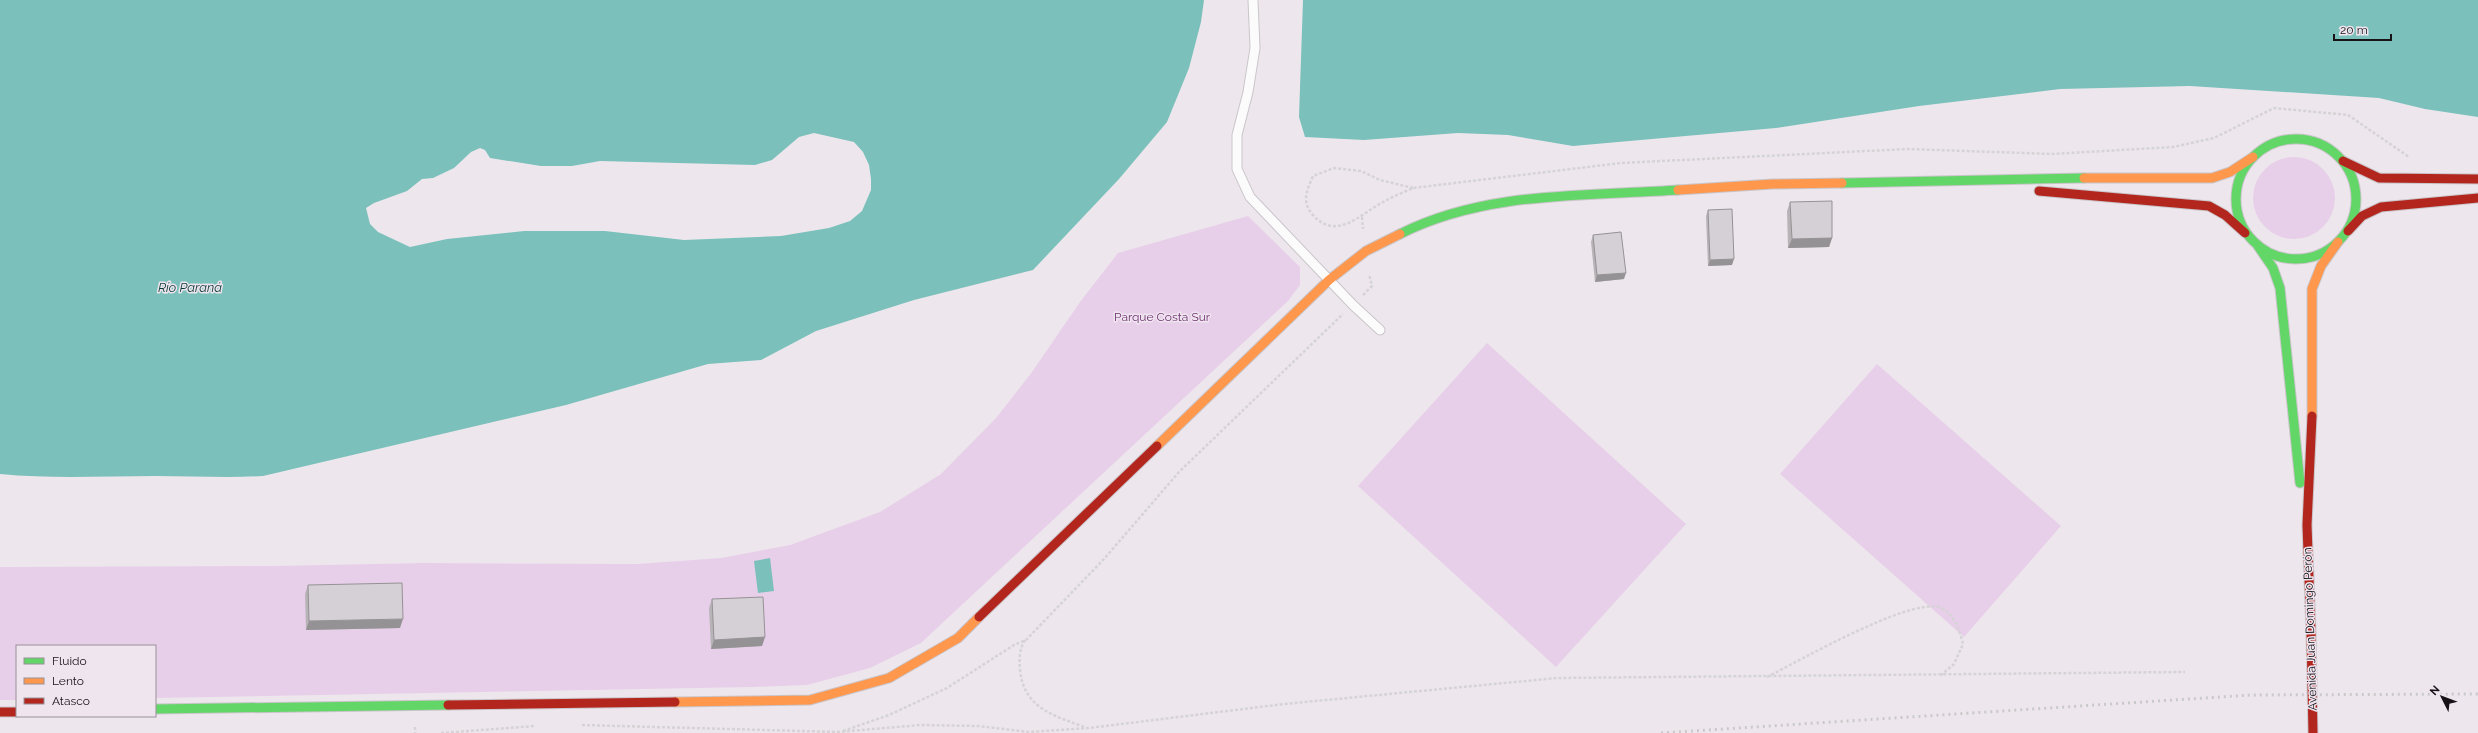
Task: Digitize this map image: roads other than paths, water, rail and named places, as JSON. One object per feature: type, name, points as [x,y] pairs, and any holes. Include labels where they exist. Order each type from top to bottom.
[{"type":"main road","points":[[156,709],[810,700],[889,678],[958,638],[1329,280],[1366,251],[1427,220],[1482,206],[1532,199],[1773,184],[1981,182],[2036,178],[2212,178],[2230,172],[2269,145],[2289,139],[2302,140],[2328,147],[2343,161],[2353,178],[2356,198],[2353,217],[2344,235]]},
{"type":"main road","points":[[2247,235],[2239,220],[2236,204],[2239,181],[2243,171],[2253,157]]},
{"type":"main road","points":[[2343,161],[2379,178],[2478,179]]},
{"type":"main road","points":[[1981,182],[2036,190],[2210,206],[2225,215],[2258,246],[2273,268],[2280,288],[2294,441],[2307,525]]},
{"type":"main road","points":[[2307,525],[2312,451],[2312,289],[2321,266],[2338,242],[2362,216],[2381,208],[2478,198]]},
{"type":"main road","points":[[2258,246],[2272,255],[2289,259],[2307,258],[2323,252],[2338,242]]},
{"type":"main road","name":"Avenida Juan Domingo Perón","points":[[2307,525],[2313,733]]},
{"type":"main road","points":[[0,712],[16,712]]},
{"type":"lane","points":[[1253,0],[1255,48],[1248,92],[1237,135],[1237,169],[1250,196],[1352,305],[1380,330]]},
{"type":"water","name":"Río Paraná","points":[[0,0],[1204,0],[1201,22],[1189,68],[1167,122],[1119,179],[1033,270],[914,300],[816,331],[761,360],[708,364],[566,405],[263,476],[58,477],[0,474]],"holes":[[[814,133],[854,142],[863,152],[869,165],[871,179],[871,190],[862,211],[850,221],[829,228],[781,236],[684,240],[605,231],[524,231],[447,239],[410,247],[378,232],[370,224],[366,208],[374,203],[407,191],[422,179],[433,178],[454,168],[471,152],[480,148],[485,150],[490,158],[541,166],[572,166],[600,161],[755,165],[772,160],[799,137]]]},
{"type":"water","points":[[1303,0],[2478,0],[2478,117],[2425,109],[2379,98],[2190,86],[2060,89],[1919,106],[1776,128],[1573,146],[1508,135],[1458,133],[1364,140],[1305,137],[1299,117]]},
{"type":"water","points":[[770,558],[774,591],[758,593],[754,561]]},
{"type":"railway","points":[[1661,733],[2251,695],[2478,694]]},
{"type":"park label","name":"Parque Costa Sur","points":[[1162,317]]}]
